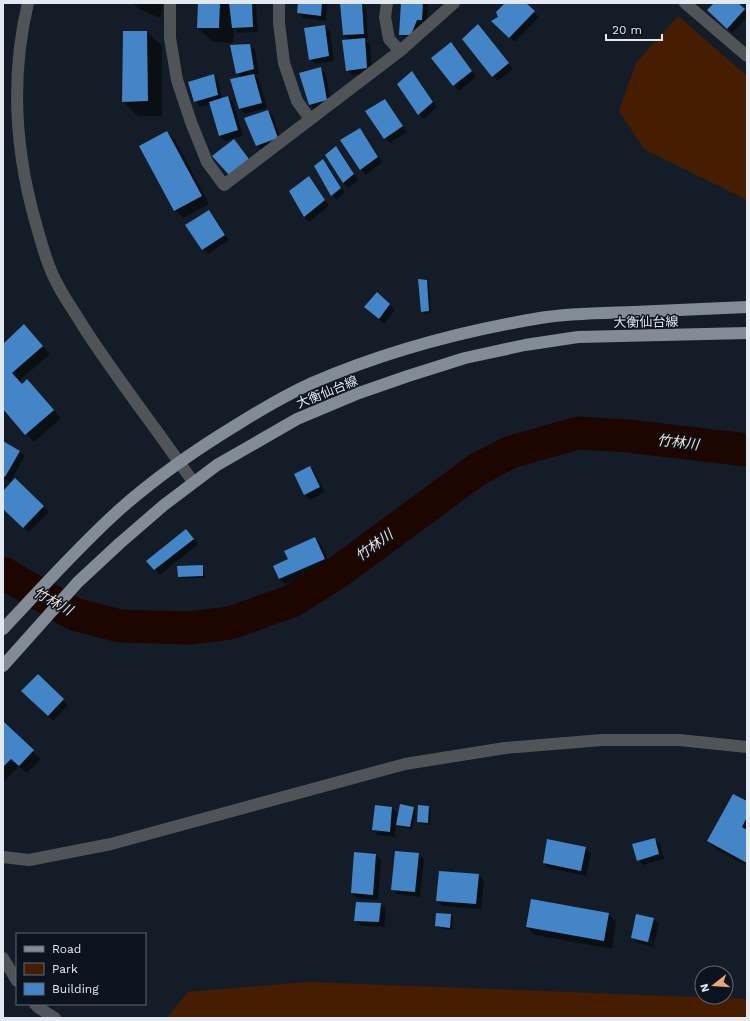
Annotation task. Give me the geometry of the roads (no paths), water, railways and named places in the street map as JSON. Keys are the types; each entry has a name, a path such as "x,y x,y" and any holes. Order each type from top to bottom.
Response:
{"main road":[{"name":"大衡仙台線","path":"3,629 58,570 117,511 178,461 263,408 311,384 359,364 410,348 465,334 541,318 588,313 747,307"},
{"name":"大衡仙台線","path":"3,666 78,582 120,543 192,482 217,465 297,419 373,388 465,358 526,345 578,337 747,333"}],"street":[{"path":"28,3 20,44 16,85 18,137 28,196 42,247 58,287 105,360 192,482"},
{"path":"170,3 170,38 177,80 191,122 207,162 224,185 400,51 454,3"},
{"path":"279,3 279,23 284,63 297,102 310,119"},
{"path":"386,3 385,17 389,38 400,51"},
{"path":"685,3 747,56"},
{"path":"3,857 29,860 111,844 405,764 505,748 602,740 679,740 747,747"},
{"path":"3,958 16,979"},
{"path":"36,1005 55,1018"}],"waterway":[{"name":"竹林川","path":"3,573 74,614 120,626 189,628 230,623 292,601 338,572 478,469 511,452 578,433 628,436 747,450"}]}
